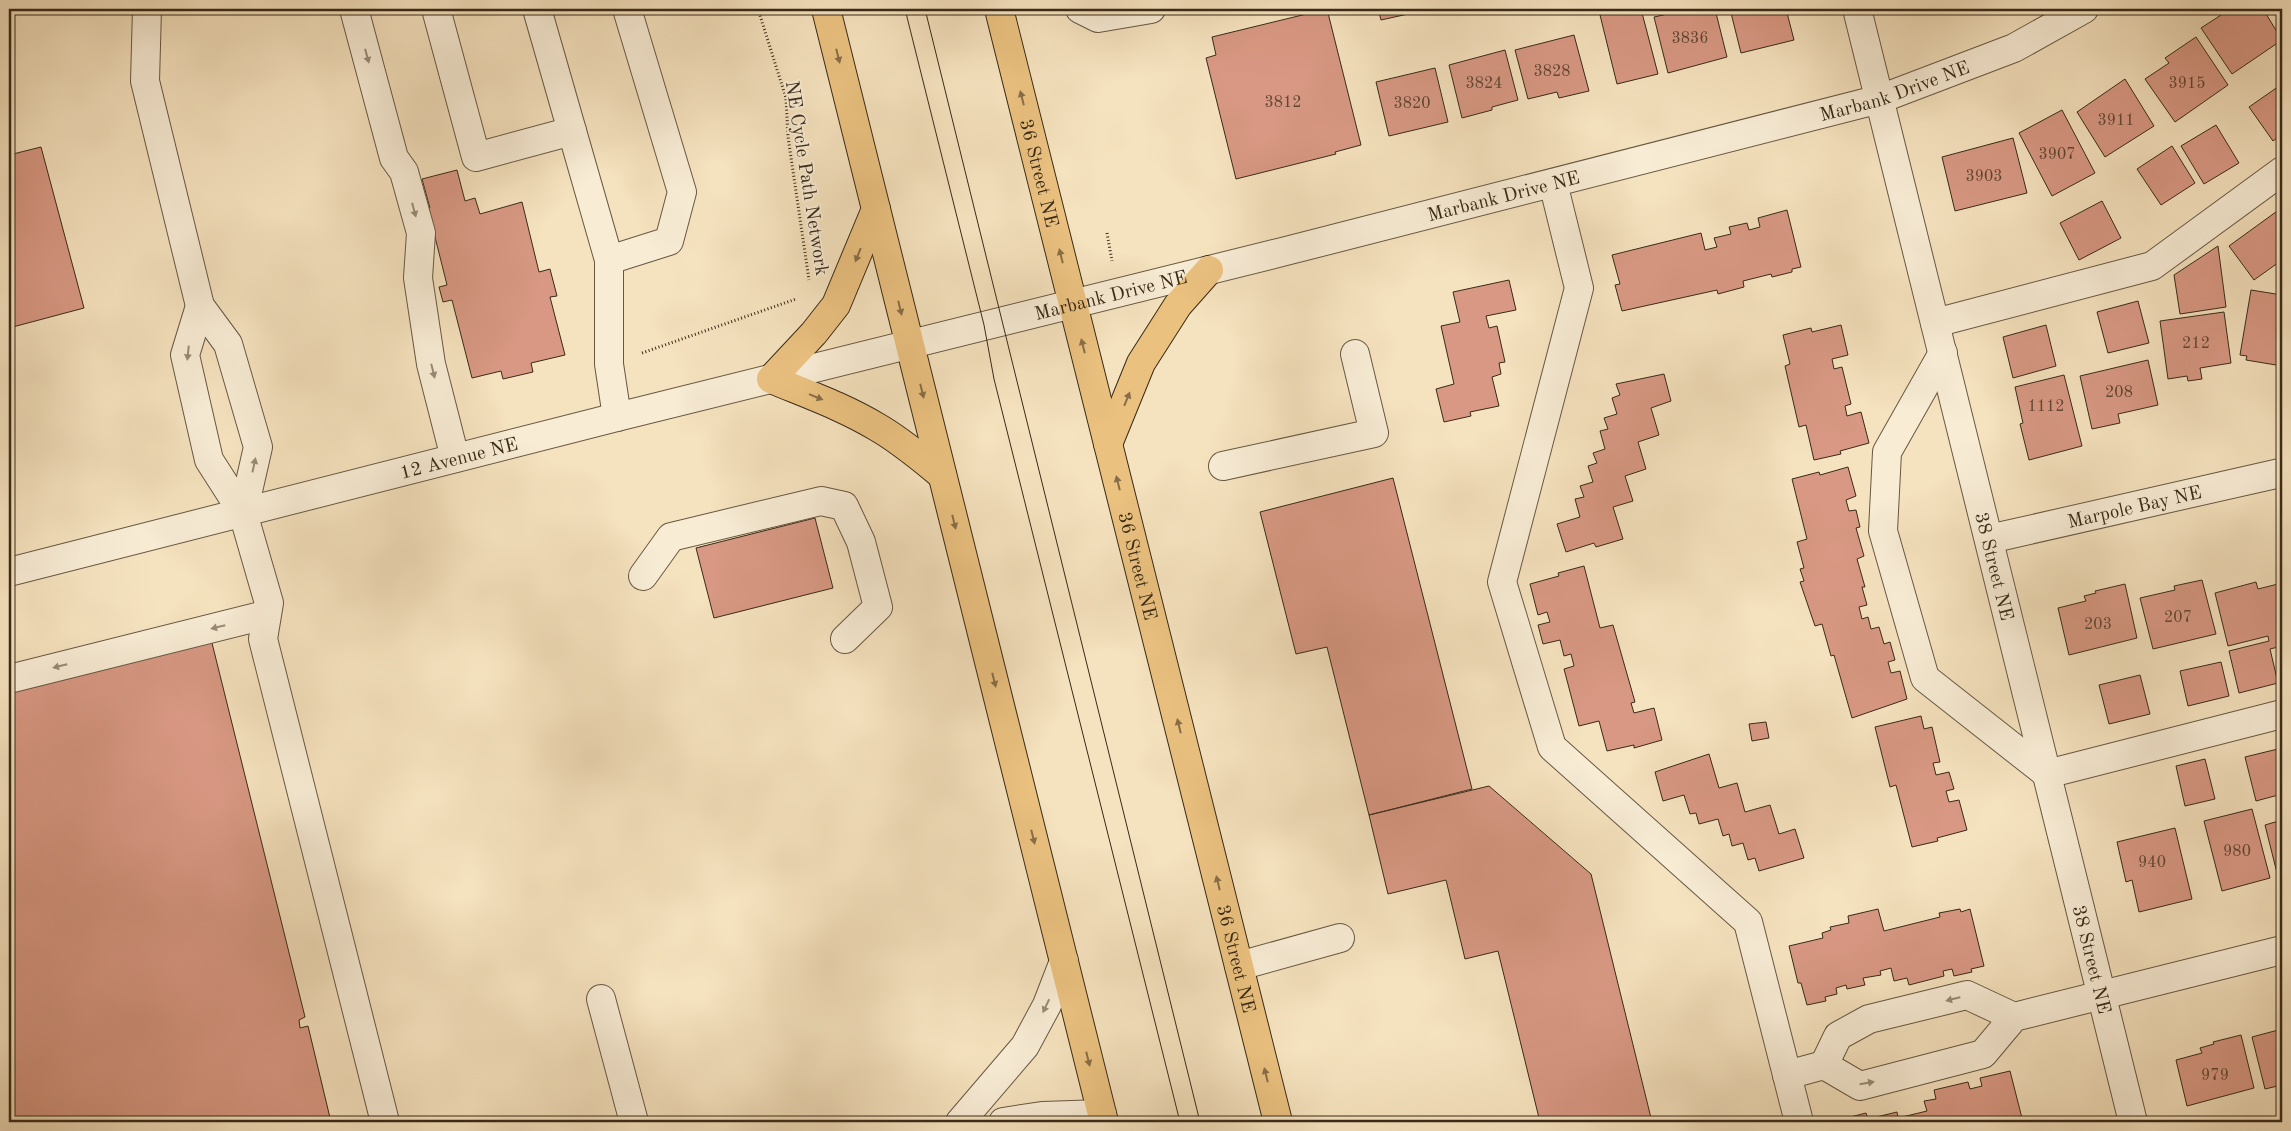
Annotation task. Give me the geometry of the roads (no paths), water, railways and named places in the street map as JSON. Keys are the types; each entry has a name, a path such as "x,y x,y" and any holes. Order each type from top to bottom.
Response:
{"main road":[{"path":"826,9 1103,1118"},
{"name":"36 Street NE","path":"999,9 1278,1122"},
{"path":"876,210 836,306 814,333 771,379 833,404 876,426 902,443 942,474"},
{"path":"1108,444 1142,363 1178,305 1209,270"}],"street":[{"path":"147,9 145,81 200,306 228,344 258,447 243,513"},
{"path":"354,9 394,158 404,172 421,233 418,278 431,364 456,458"},
{"path":"436,9 476,157 572,131"},
{"path":"537,9 609,260 609,364 617,417"},
{"path":"609,260 669,240 682,192 627,9"},
{"path":"1080,9 1098,18 1151,9"},
{"name":"38 Street NE","path":"1857,9 2133,1122"},
{"name":"Marbank Drive NE","path":"910,344 1880,99 2014,48 2084,9"},
{"path":"1935,323 2152,266 2282,171"},
{"path":"1553,183 1579,288 1502,582 1552,747 1748,922 1799,1122"},
{"path":"200,306 186,355 208,460 243,513 269,603 265,615 263,639 385,1122"},
{"name":"12 Avenue NE","path":"9,572 910,344"},
{"path":"1943,353 1886,452 1883,531 1925,678 2047,774 2282,714"},
{"path":"1224,466 1374,433 1355,354"},
{"name":"Marpole Bay NE","path":"1989,540 2280,473"},
{"path":"643,576 670,537 821,501 844,506 861,542 878,607 845,639"},
{"path":"9,679 265,615"},
{"path":"1239,966 1340,938"},
{"path":"1787,1075 1824,1065 1860,1086 1983,1054 2014,1017 2282,950"},
{"path":"960,1122 1025,1046 1047,1005 1064,961"},
{"path":"1824,1065 1838,1036 1869,1019 1967,995 2014,1017"},
{"path":"600,999 634,1122"},
{"path":"1003,1122 1042,1116 1103,1118"}],"tram line":[{"path":"905,9 984,325 994,379 1180,1122"},
{"path":"925,9 1200,1122"}]}
